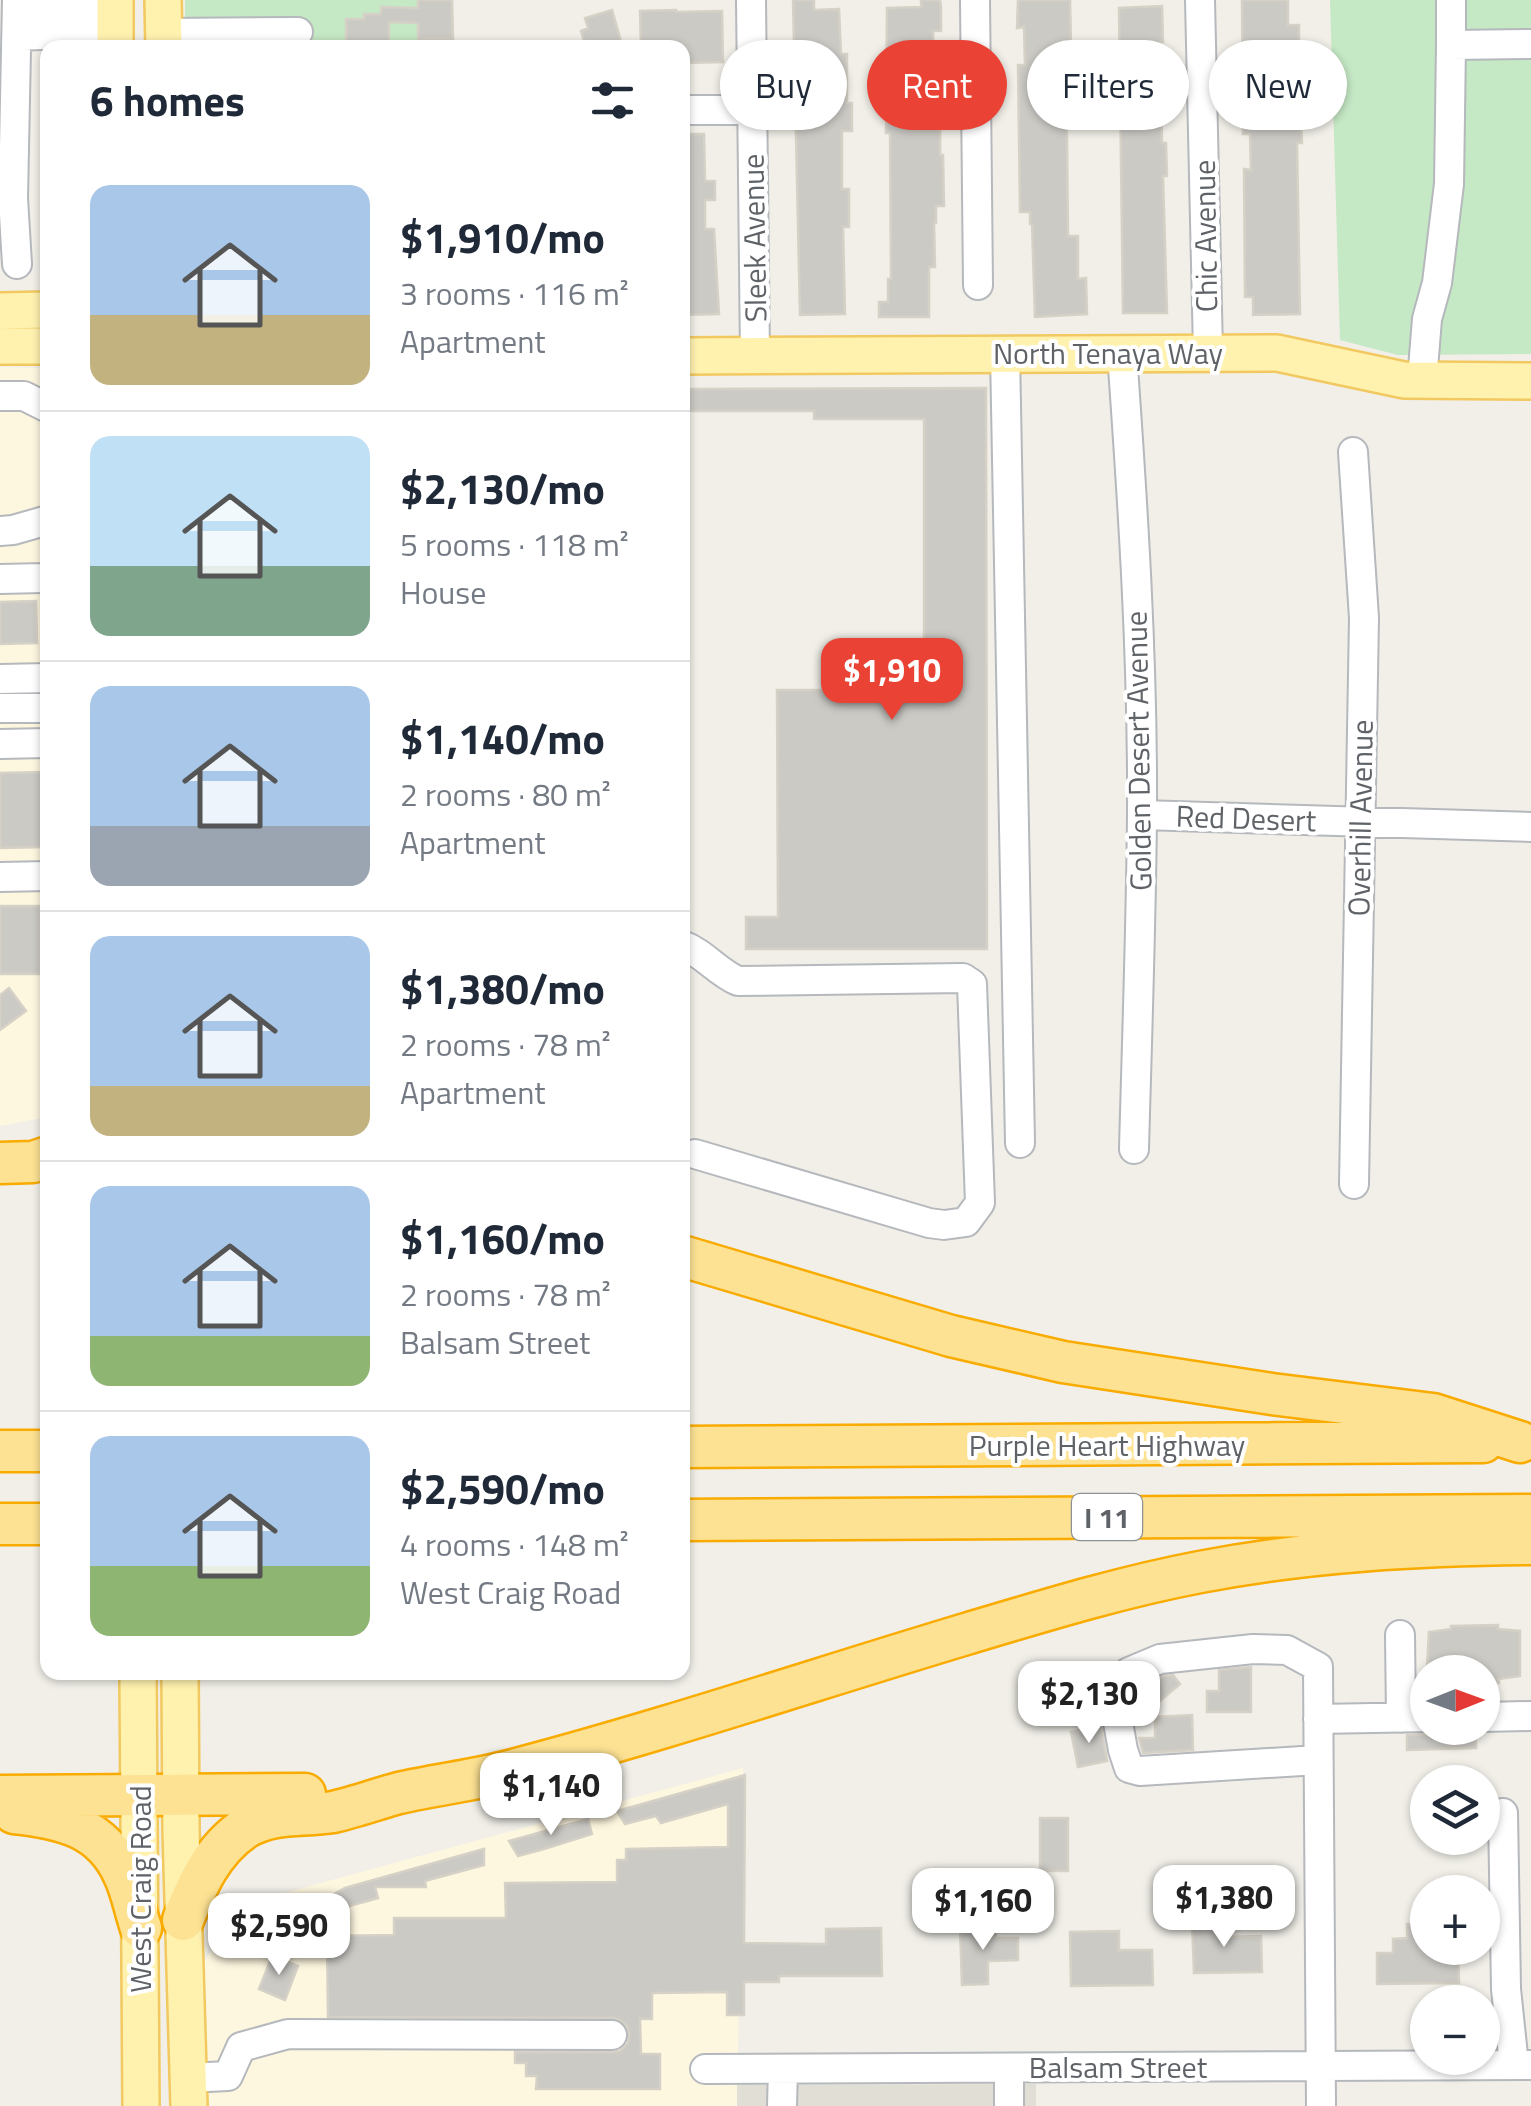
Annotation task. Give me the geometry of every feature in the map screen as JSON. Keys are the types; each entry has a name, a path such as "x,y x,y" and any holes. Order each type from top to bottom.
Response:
{"highway":[{"path":"0,1163 40,1160"},
{"path":"0,1176 40,1176"},
{"path":"690,1258 951,1336 1063,1362 1433,1414 1526,1442"},
{"name":"Purple Heart Highway","path":"690,1447 1526,1442"},
{"path":"0,1451 40,1451"},
{"name":"I 11","path":"690,1520 1531,1515"},
{"path":"0,1524 40,1524"},
{"path":"183,1920 219,1850 247,1827 275,1816 331,1812 399,1793 514,1770 1073,1602 1199,1572 1364,1551 1531,1544"},
{"path":"0,1796 399,1793"},
{"path":"0,1811 62,1821 96,1836 123,1872 141,1928"}],"main road":[{"path":"0,311 40,310"},
{"path":"0,346 40,346"},
{"name":"North Tenaya Way","path":"690,356 1288,354 1384,377 1531,381"},
{"name":"West Craig Road","path":"138,1680 141,2106"},
{"name":"West Craig Road","path":"180,1680 188,2092"}],"street":[{"name":"Sleek Avenue","path":"751,0 751,40"},
{"path":"975,0 978,285"},
{"name":"Chic Avenue","path":"1200,0 1208,352"},
{"path":"1422,381 1450,184 1451,0"},
{"path":"17,264 6,198 17,15 115,22"},
{"path":"164,27 298,32"},
{"path":"1451,45 1531,44"},
{"path":"690,110 720,110"},
{"name":"Sleek Avenue","path":"752,130 755,356"},
{"path":"1005,353 1020,1143"},
{"name":"Golden Desert Avenue","path":"1122,353 1134,530 1142,815 1134,1149"},
{"path":"0,396 24,396 40,404"},
{"name":"Overhill Avenue","path":"1352,452 1364,618 1354,1184"},
{"path":"0,532 40,522"},
{"path":"0,579 40,578"},
{"path":"0,679 40,678"},
{"path":"0,708 40,708"},
{"path":"0,744 40,742"},
{"name":"Red Desert","path":"1142,815 1531,828"},
{"path":"0,877 40,876"},
{"path":"690,948 738,981 963,978 972,984 980,1203 966,1222 929,1224 694,1154"},
{"path":"1400,1635 1410,1694"},
{"path":"1318,1760 1140,1771 1128,1768 1115,1706 1118,1685 1129,1672 1160,1659 1253,1649 1288,1650 1318,1667 1321,2106"},
{"path":"1500,1717 1531,1716"},
{"path":"1318,1718 1410,1717"},
{"path":"1502,1813 1506,1989 1522,2065"},
{"path":"188,2092 228,2076 241,2048 288,2034 612,2035"},
{"name":"Balsam Street","path":"705,2069 1522,2065"},
{"path":"1009,2068 1010,2106"},
{"path":"782,2106 783,2069"}],"shaded area":[{"path":"0,367 40,368 40,1118 0,1126"},
{"path":"743,1768 737,2106 204,2106 199,1971 237,1906"},
{"path":"1036,2084 1036,2106 737,2106 737,2085"}],"green space":[{"path":"185,0 449,0 450,40 185,40"},
{"path":"1330,0 1531,0 1531,354 1398,355 1340,340 1334,130 1347,130 1347,40 1331,40"}],"building":[{"path":"418,0 452,0 453,39 418,39 418,23 389,22 389,40 346,40 346,19 381,14 381,7 418,8"},
{"path":"793,0 814,0 814,10 839,9 840,40 794,40"},
{"path":"921,0 940,0 941,31 933,31 933,40 887,40 887,8 921,7"},
{"path":"1018,0 1070,0 1071,40 1027,40 1027,130 1067,130 1068,236 1078,236 1078,279 1086,278 1087,314 1035,317 1032,224 1030,212 1020,212 1018,65 1025,65 1024,27 1017,28"},
{"path":"1242,0 1288,0 1288,25 1299,25 1299,40 1242,40"},
{"path":"1162,6 1163,40 1119,40 1119,8"},
{"path":"612,10 621,40 584,40 581,31 588,28 585,18"},
{"path":"640,11 722,11 720,62 690,63 690,40 641,40"},
{"path":"847,103 852,103 852,131 842,131 842,189 849,189 849,227 843,227 845,314 800,315 796,130 847,130"},
{"path":"940,130 944,206 936,206 935,267 929,267 929,317 879,317 879,302 888,302 891,279 890,133 886,133"},
{"path":"1121,130 1162,130 1167,176 1163,176 1167,313 1123,313"},
{"path":"1243,130 1301,130 1302,143 1297,143 1300,314 1253,315 1253,297 1245,297 1244,169 1251,170 1250,134 1243,134"},
{"path":"690,134 704,134 705,181 715,181 715,200 705,200 705,229 714,229 719,314 690,315"},
{"path":"986,388 987,949 746,949 746,917 778,917 777,690 924,690 924,419 814,419 814,411 690,411 690,389"},
{"path":"36,601 37,643 0,644 0,602"},
{"path":"40,772 40,847 0,848 0,773"},
{"path":"0,906 40,906 40,974 0,974"},
{"path":"9,988 26,1011 0,1030 0,995"},
{"path":"1498,1625 1498,1629 1520,1631 1520,1676 1500,1679 1500,1655 1428,1655 1429,1632 1451,1626"},
{"path":"1251,1667 1251,1712 1207,1712 1207,1691 1219,1691 1219,1670"},
{"path":"1173,1675 1180,1684 1154,1706 1154,1691 1141,1702 1134,1694 1140,1687"},
{"path":"1192,1715 1193,1750 1143,1753 1139,1738 1155,1738 1155,1717"},
{"path":"1101,1726 1107,1761 1078,1767 1071,1732"},
{"path":"1407,1735 1410,1745 1476,1748 1407,1750"},
{"path":"745,1775 744,1943 826,1944 826,1929 881,1928 882,1976 779,1976 779,1982 744,1982 744,2015 727,2015 727,1992 652,1993 652,2019 640,2019 641,2054 660,2054 660,2089 536,2089 537,2076 526,2076 526,2063 515,2063 515,2052 620,2051 628,2043 629,2034 627,2026 613,2018 328,2017 327,1936 394,1935 394,1918 506,1918 505,1883 617,1882 617,1860 626,1860 626,1849 728,1847 728,1804 661,1823 656,1816 625,1824 617,1811"},
{"path":"1040,1818 1068,1818 1068,1871 1040,1871"},
{"path":"588,1819 592,1834 544,1849 518,1856 509,1841"},
{"path":"484,1849 484,1865 425,1881 426,1887 375,1887 378,1898 327,1912 327,1898 345,1888"},
{"path":"1223,1920 1223,1937 1261,1936 1262,1972 1194,1973 1192,1921"},
{"path":"1410,1924 1410,1965 1458,1965 1459,1983 1377,1984 1377,1953 1393,1953 1393,1939 1407,1938"},
{"path":"995,1926 996,1938 1018,1938 1018,1960 988,1961 988,1984 962,1985 960,1927"},
{"path":"1119,1931 1119,1950 1152,1950 1153,1985 1071,1986 1070,1932"},
{"path":"272,1956 298,1966 285,2000 259,1989"}]}
